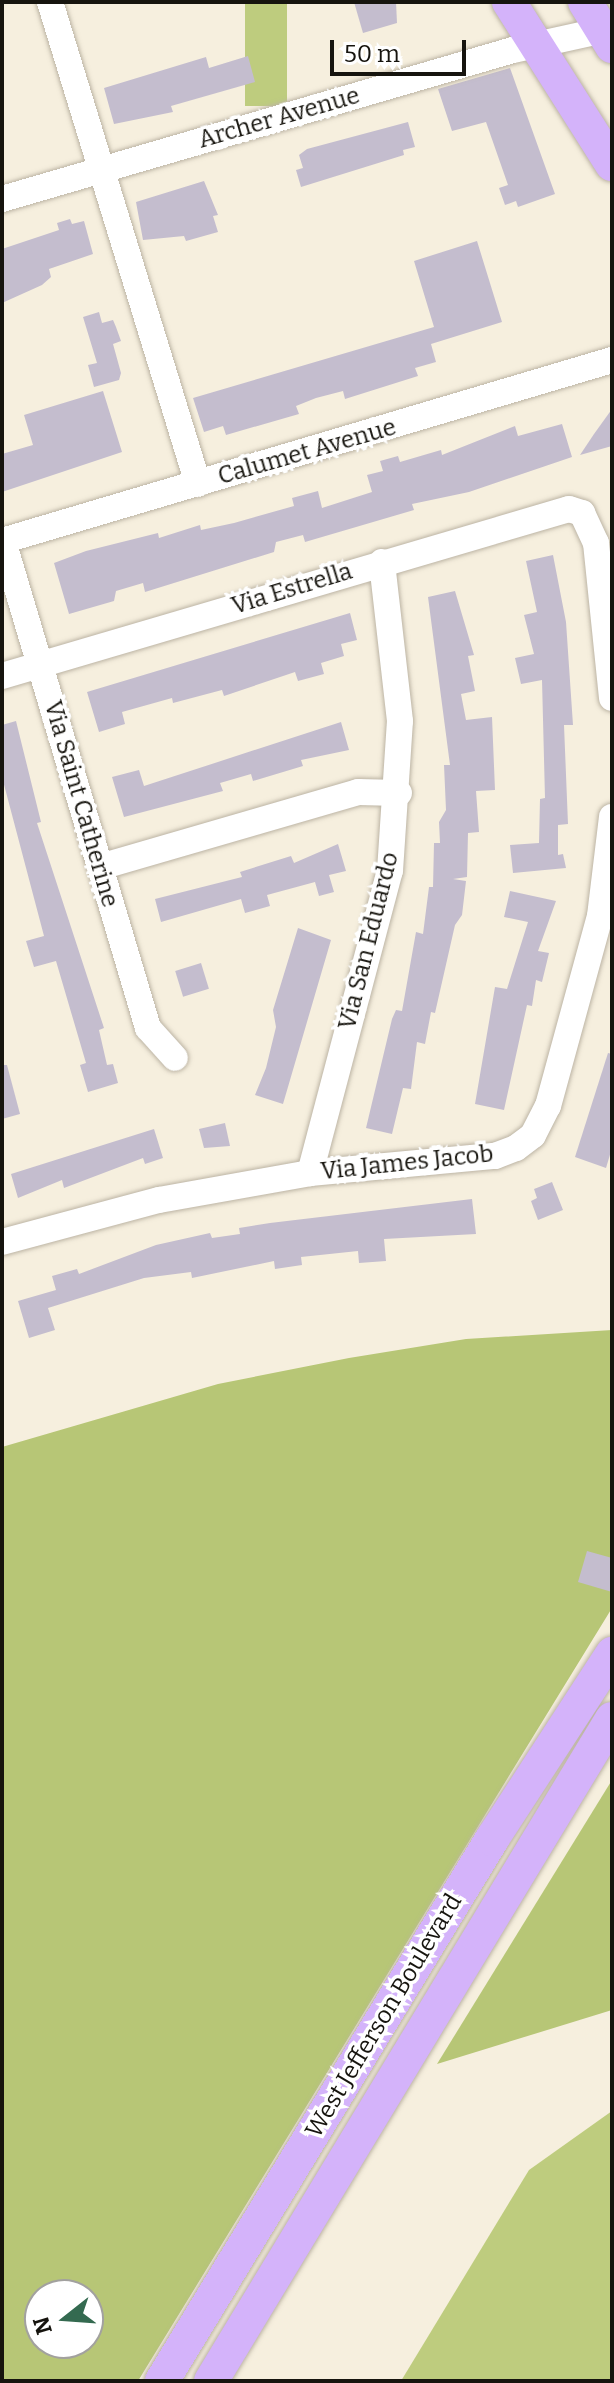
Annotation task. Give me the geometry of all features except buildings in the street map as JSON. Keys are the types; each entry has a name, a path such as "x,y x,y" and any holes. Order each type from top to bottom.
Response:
{"main road":[{"path":"509,2 612,164"},
{"path":"585,2 608,38"},
{"name":"West Jefferson Boulevard","path":"162,2381 484,1852 612,1654"},
{"name":"West Jefferson Boulevard","path":"211,2381 612,1719"}],"street":[{"path":"50,2 198,484"},
{"name":"Archer Avenue","path":"2,199 537,44 608,38"},
{"name":"Calumet Avenue","path":"3,541 612,360"},
{"name":"Via Estrella","path":"2,676 554,511 582,513 596,543 612,698"},
{"name":"Via Saint Catherine","path":"3,541 148,1028 175,1058"},
{"name":"Via San Eduardo","path":"310,1173 390,871 399,793 399,707 382,562"},
{"path":"100,867 358,792 399,793"},
{"name":"Via James Jacob","path":"2,1242 159,1200 310,1173 495,1156 533,1135 548,1106 600,916 612,817"}],"green space":[{"path":"245,2 287,2 287,106 245,106"},
{"path":"612,1330 612,1608 138,2381 2,2381 2,1447 218,1384 466,1339"},
{"path":"612,1780 612,2010 437,2064"},
{"path":"612,2111 612,2381 401,2381 529,2170"}]}
